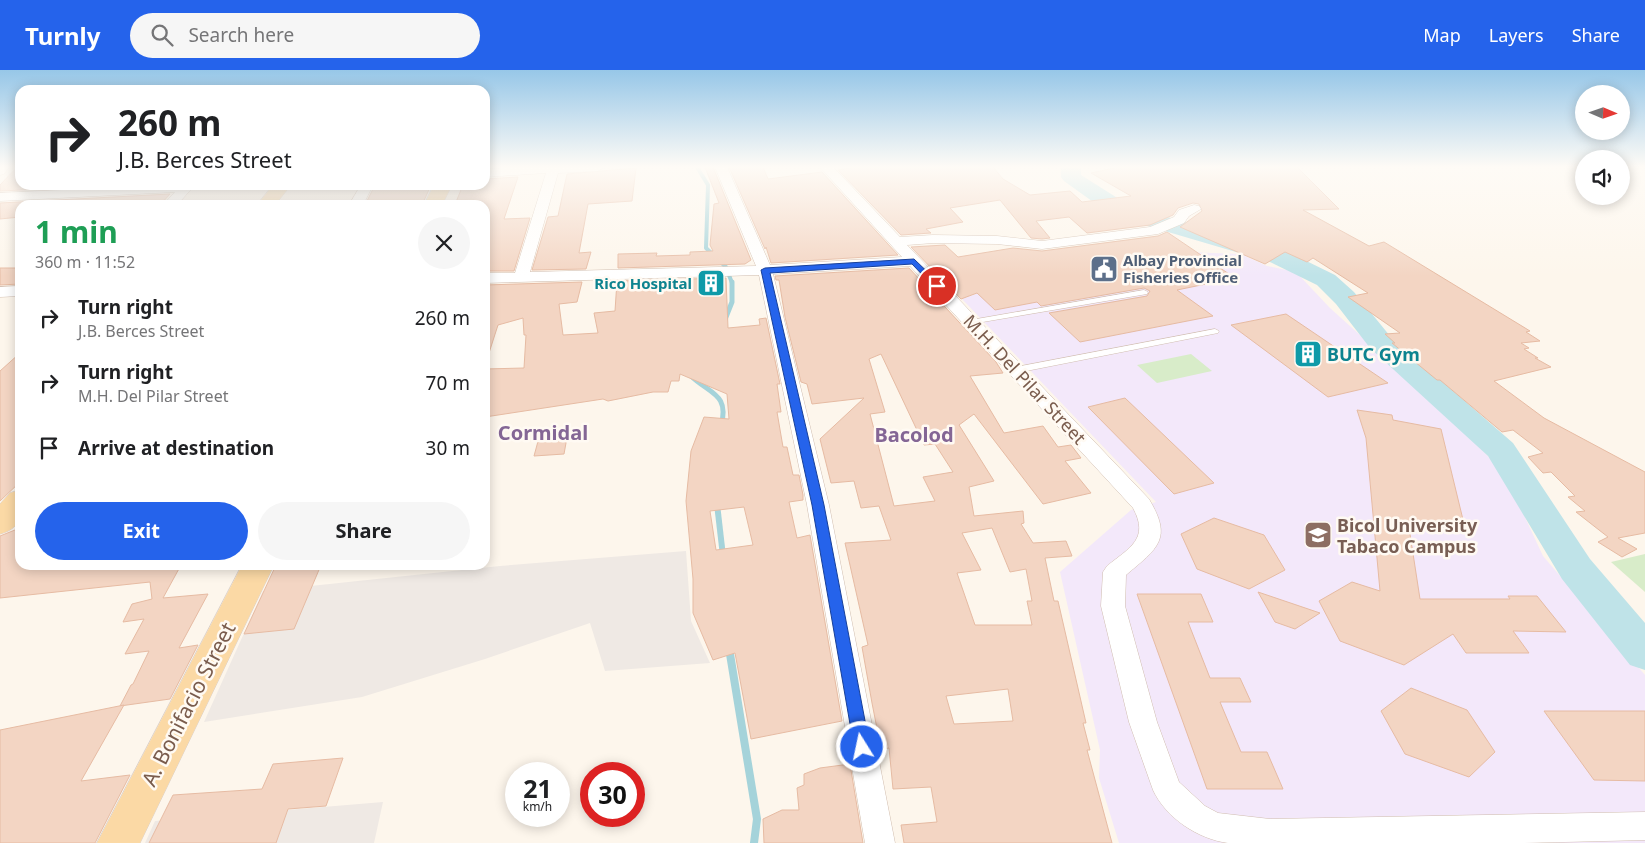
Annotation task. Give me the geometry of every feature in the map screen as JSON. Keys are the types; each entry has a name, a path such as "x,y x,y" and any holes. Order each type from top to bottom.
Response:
{"main road":[{"path":"0,524 15,506"},
{"name":"A. Bonifacio Street","path":"118,843 255,570"}],"street":[{"path":"521,278 543,203"},
{"path":"736,203 765,270 818,505 880,843"},
{"name":"M.H. Del Pilar Street","path":"860,203 1141,504 1151,524 1151,533 1146,543 1115,572 1113,606 1143,722 1168,790 1194,816 1215,827 1270,834 1645,826"},
{"path":"896,242 933,239 988,240 1042,245 1161,229 1179,220 1184,213 1194,209"},
{"path":"490,278 765,270 914,261"},
{"path":"0,292 15,291"}],"lane":[{"path":"972,322 1144,292"},
{"path":"1016,370 1215,331"}],"shaded area":[{"name":"Bicol University Tabaco Campus","path":"1186,252 1241,254 1267,266 1296,272 1330,308 1453,419 1497,466 1523,513 1543,556 1645,675 1645,843 1119,843 1099,778 1100,750 1060,572 1131,510 1156,502 962,299 984,291"},
{"path":"686,551 691,621 710,663 605,671 590,623 485,659 362,697 204,722 263,591 462,570 490,570 490,567"},
{"path":"383,802 374,843 145,843 155,821"}],"green space":[{"path":"1191,354 1212,371 1157,383 1137,365"},
{"path":"1645,554 1645,592 1611,562"}],"building":[{"path":"0,203 15,203 15,218 0,219"},
{"path":"490,203 509,203 504,219 530,218 514,271 490,271"},
{"path":"561,203 602,203 588,204 579,253 591,252 586,269 532,270 548,217 558,216"},
{"path":"728,203 751,260 745,264 618,268 618,254 657,253 656,256 690,255 690,252 713,251 710,245 714,204"},
{"path":"745,203 850,203 898,255 771,263 766,247 765,249"},
{"path":"870,203 981,203 950,208 963,222 926,229 931,233 901,235"},
{"path":"1003,203 1193,203 1178,208 1173,215 1150,225 1087,233 1069,217 1036,221 1050,238 1031,238"},
{"path":"1193,203 1333,203 1339,209 1303,210 1369,246 1384,242 1530,331 1526,332 1540,341 1521,343 1529,348 1524,349 1551,367 1494,381 1544,418 1645,472 1645,533 1618,538 1637,549 1622,557 1598,542 1608,537 1576,512 1585,511 1568,497 1575,496 1551,472 1543,473 1528,457 1543,453 1513,430 1502,432 1440,380 1437,380 1392,343 1395,343 1385,334 1400,333 1348,297 1368,293 1313,258 1307,262 1285,252 1265,264 1180,227 1202,211 1199,204"},
{"path":"1167,232 1235,278 1177,290 1213,316 1080,342 1049,313 1147,296 1150,291 1144,288 1041,306 1037,302 995,310 977,293 961,299 911,247 945,245 958,257 1013,248 1042,251 1158,236"},
{"path":"0,268 15,268 15,284 0,285"},
{"path":"909,268 996,362 1003,373 970,376 1004,433 1043,426 1058,447 1071,445 1081,458 1065,461 1091,493 1043,504 974,414 959,425 994,481 969,487 974,516 1023,511 1024,523 1021,524 1033,543 1066,541 1072,556 1045,558 1054,601 1058,601 1086,723 1083,723 1090,750 1087,750 1112,843 904,843 901,825 937,822 931,787 893,789 889,748 881,749 872,703 862,647 868,645 845,543 891,540 879,506 861,508 854,481 831,483 820,439 864,398 812,404 807,384 801,382 785,317 779,280 776,280 775,276","holes":["881,354 924,445 935,444 953,472 923,477 935,501 894,506 870,414 885,412 869,359","992,528 1010,572 1026,569 1032,601 1027,601 1032,625 975,625 957,573 981,570 962,533","1008,689 1013,721 954,724 946,696"]},
{"path":"726,278 728,328 760,325 759,319 766,318 780,384 777,384 781,412 777,412 783,447 787,447 793,475 799,475 803,495 803,500 789,502 797,538 810,535 842,721 751,739 735,653 713,660 693,613 693,579 686,501 691,451 704,417 729,419 727,394 680,374 679,381 671,381 668,392 653,392 608,401 603,399 490,416 490,369 524,368 526,335 524,335 523,318 498,325 490,350 490,285 582,282 577,302 559,304 563,335 598,333 594,313 615,311 617,281","holes":["744,507 753,545 716,550 710,511"]},
{"name":"BUTC Gym","path":"1286,314 1388,383 1328,397 1231,325"},
{"path":"15,358 15,487 0,501 0,371"},
{"path":"1125,398 1214,483 1174,494 1088,407"},
{"path":"1357,410 1392,415 1393,420 1441,429 1466,532 1410,519 1408,521 1420,599 1510,599 1508,596 1537,596 1566,632 1513,631 1529,653 1466,653 1453,634 1404,665 1340,641 1319,601 1352,582 1380,591 1366,438"},
{"path":"568,432 564,454 534,456 540,434"},
{"path":"1214,518 1264,535 1285,570 1249,589 1197,569 1181,534"},
{"path":"15,530 15,570 178,570 163,598 208,594 179,648 198,645 170,699 120,706 149,651 125,654 144,619 123,622 132,604 152,599 150,582 0,598 0,536"},
{"path":"274,570 319,570 294,629 244,634"},
{"path":"1258,592 1320,613 1295,629 1275,622"},
{"path":"1137,594 1201,594 1213,622 1188,622 1210,678 1240,678 1251,702 1220,702 1241,752 1267,752 1283,789 1207,789"},
{"path":"1411,688 1467,710 1495,752 1469,777 1405,754 1381,711"},
{"path":"124,705 81,781 130,775 95,843 0,843 0,730"},
{"path":"1544,711 1645,711 1645,781 1594,780"},
{"path":"343,758 326,806 288,809 276,843 149,843 173,795 262,789 273,764"},
{"path":"850,764 863,843 764,843 763,819 782,810 799,810 797,788 804,785 804,774 820,768"}],"waterway":[{"path":"707,203 706,248 726,267 732,283"},
{"path":"1110,203 1132,214 1279,257 1326,280 1345,298 1380,342 1501,450 1576,569 1645,653"},
{"path":"724,322 732,302 732,283"},
{"path":"690,375 720,400 723,407 721,426"},
{"path":"717,504 723,556"},
{"path":"729,648 757,819 754,843"}],"place":[{"name":"Albay Provincial Fisheries Office","path":"1104,269"},
{"name":"Rico Hospital","path":"711,283"},
{"name":"BUTC Gym","path":"1308,354"},
{"name":"Bicol University Tabaco Campus","path":"1318,535"}],"district":[{"name":"Cormidal","path":"543,432"},
{"name":"Bacolod","path":"914,434"}],"route":[{"path":"862,747 818,505 765,270 914,261 937,286"}]}
